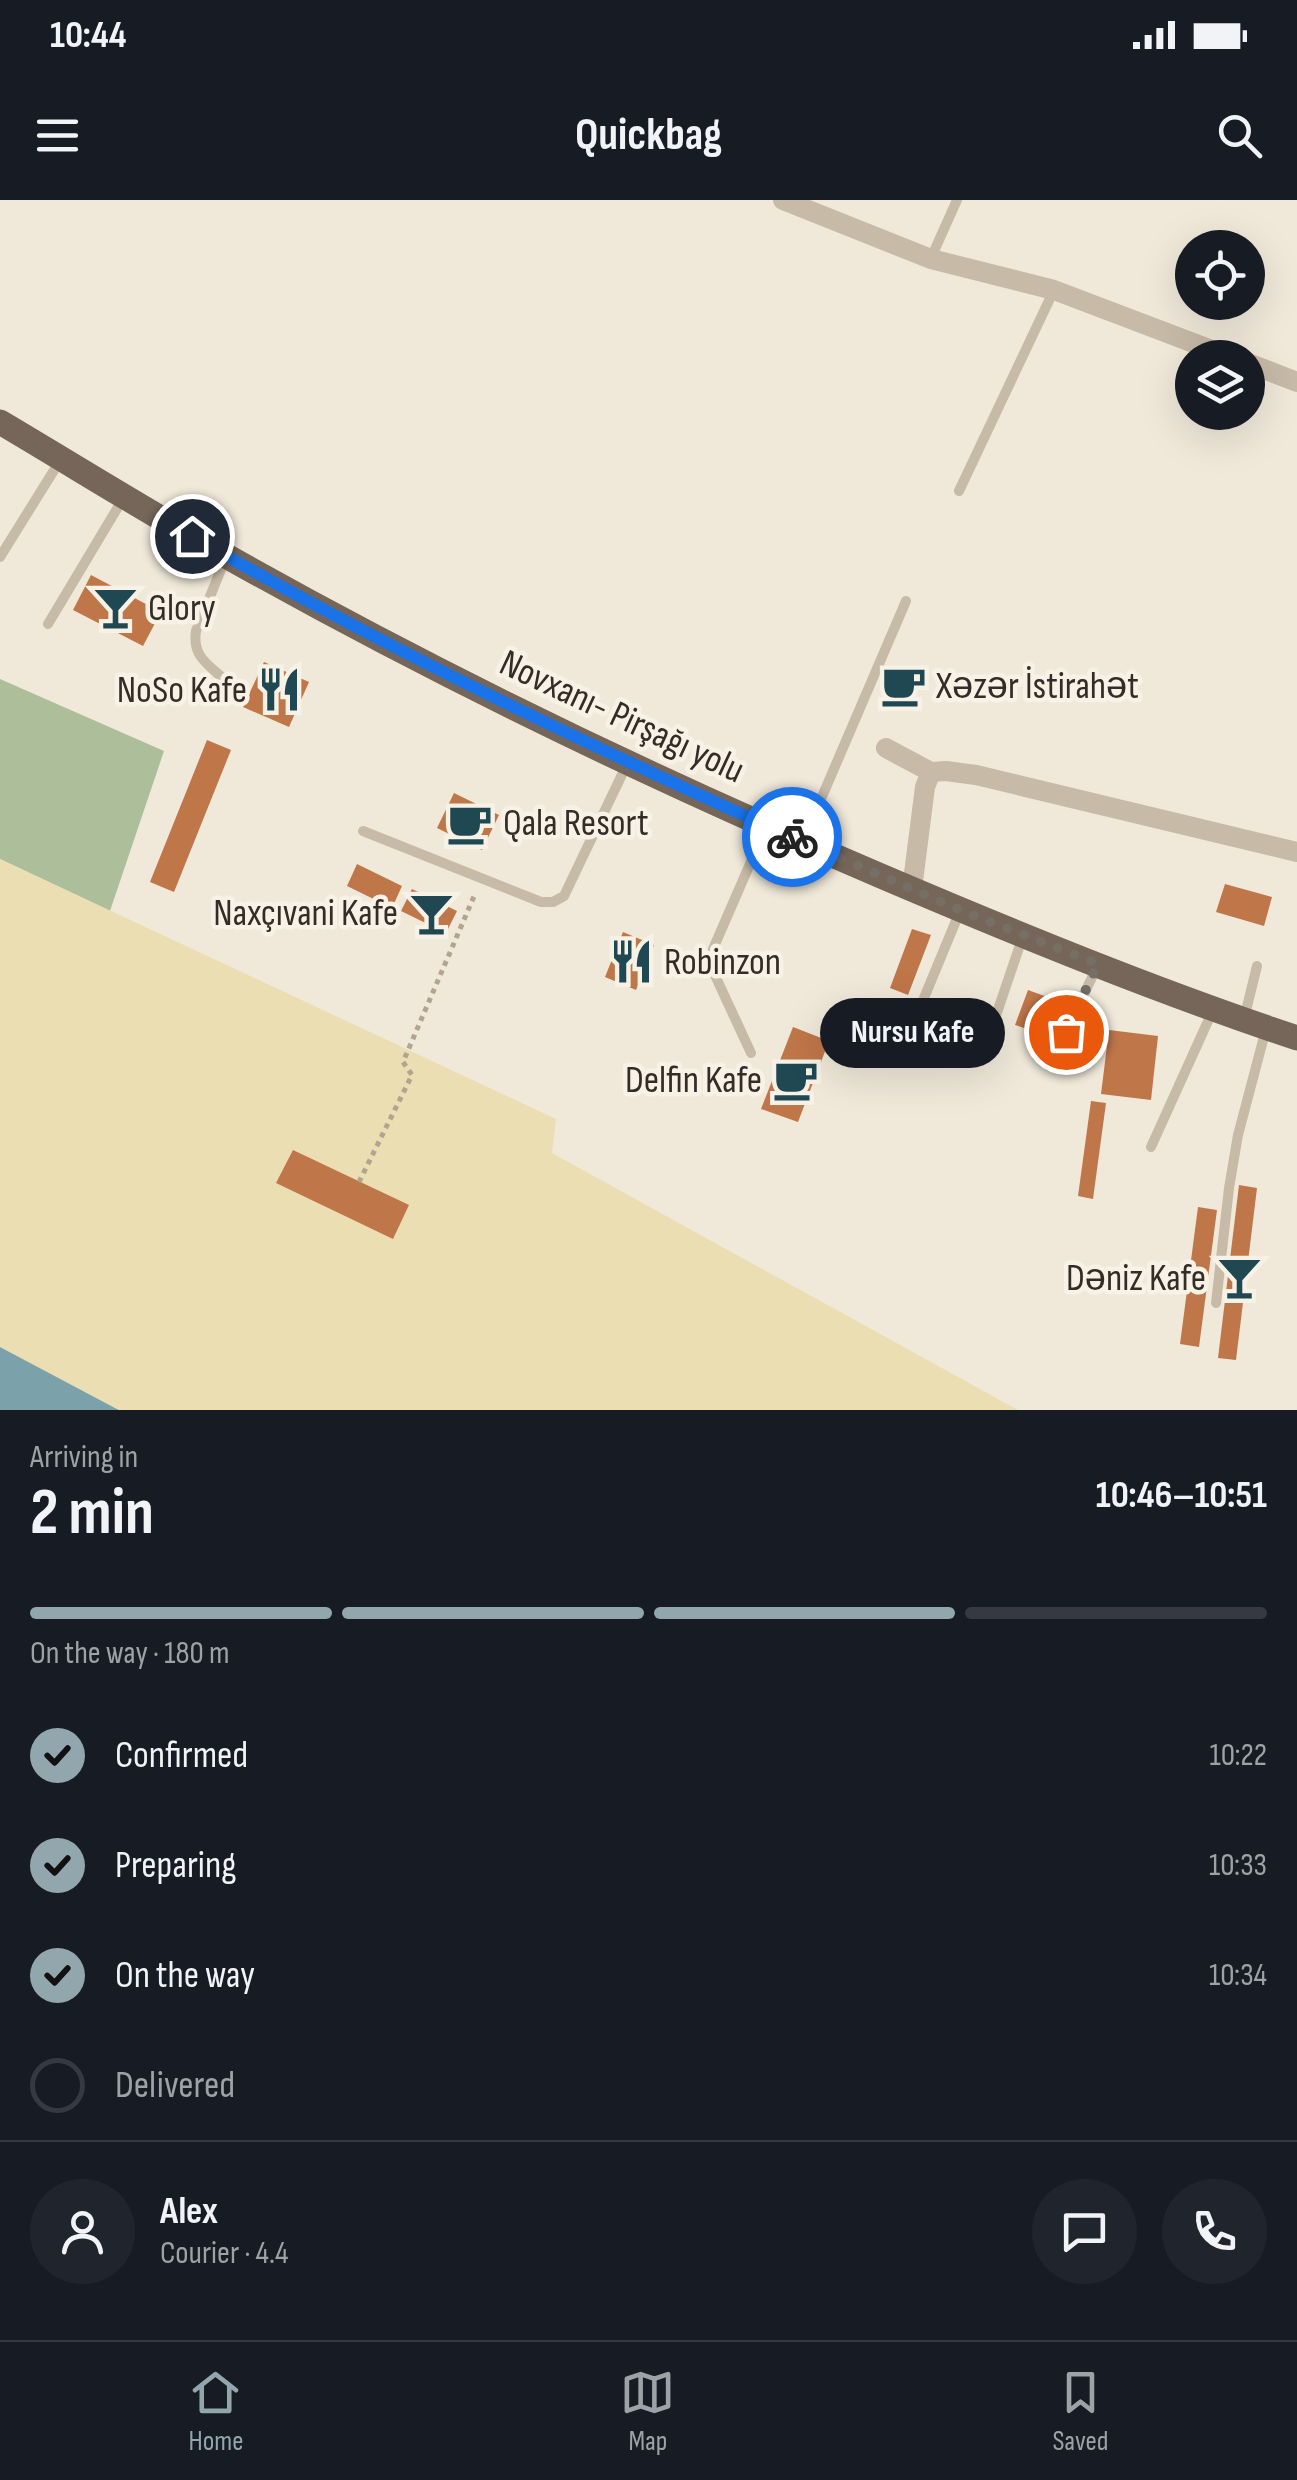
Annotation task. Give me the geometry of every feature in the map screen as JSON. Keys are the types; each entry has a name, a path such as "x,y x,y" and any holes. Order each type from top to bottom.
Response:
{"main road":[{"name":"Novxanı- Pirşağı yolu","path":"0,422 226,556 477,690 628,763 960,910 1297,1038"}],"street":[{"path":"783,200 931,260 1054,290 1185,340"},
{"path":"1265,370 1297,382"},
{"path":"886,748 930,772 946,770 976,775 1297,852"},
{"path":"912,889 930,772"}],"lane":[{"path":"931,260 957,200"},
{"path":"958,491 1054,290"},
{"path":"0,557 61,458"},
{"path":"48,624 124,496"},
{"path":"226,556 194,644 196,653 226,681"},
{"path":"803,842 906,601"},
{"path":"363,830 482,880 542,902 553,902 564,896 628,763"},
{"path":"751,1054 713,972 712,948 767,826"},
{"path":"917,1016 960,910"},
{"path":"986,1042 1023,935"},
{"path":"1049,1066 1098,964"},
{"path":"1216,1303 1255,1024 1257,966"},
{"path":"1151,1147 1213,1009"}],"path":[{"path":"359,1182 412,1075 403,1062 482,880"}],"green space":[{"path":"0,679 164,751 110,911 0,859"}],"sand":[{"path":"0,859 556,1119 552,1153 1018,1410 119,1410 0,1347"}],"water":[{"path":"0,1347 115,1408 119,1410 0,1410"}],"building":[{"path":"91,575 161,612 143,646 73,610"},
{"path":"264,662 309,682 289,727 243,707"},
{"path":"207,740 231,750 174,892 150,882"},
{"path":"454,793 499,815 482,850 437,828"},
{"path":"357,864 402,886 392,908 347,886"},
{"path":"1225,884 1272,897 1264,926 1216,912"},
{"path":"412,889 457,911 446,933 401,911"},
{"path":"912,929 931,935 908,995 890,988"},
{"path":"623,932 654,945 636,990 605,977"},
{"path":"1028,990 1050,998 1038,1033 1015,1025"},
{"path":"793,1027 829,1041 798,1122 761,1109"},
{"path":"1109,1030 1158,1036 1151,1100 1101,1094"},
{"path":"1091,1101 1106,1103 1093,1199 1078,1196"},
{"path":"293,1150 409,1205 393,1239 276,1183"},
{"path":"1239,1185 1257,1188 1236,1360 1218,1358"},
{"path":"1198,1207 1217,1210 1199,1347 1180,1344"}],"way so far":[{"path":"792,837 960,910 1098,964 1066,1032"}],"place":[{"name":"Glory","path":"115,608"},
{"name":"Xəzər İstirahət","path":"903,686"},
{"name":"NoSo Kafe","path":"280,690"},
{"name":"Qala Resort","path":"470,823"},
{"name":"Naxçıvani Kafe","path":"431,913"},
{"name":"Robinzon","path":"631,962"},
{"name":"Nursu Kafe","path":"1066,1032"},
{"name":"Delfin Kafe","path":"795,1080"},
{"name":"Dəniz Kafe","path":"1239,1278"}],"route":[{"path":"192,536 523,714 792,837"}]}
